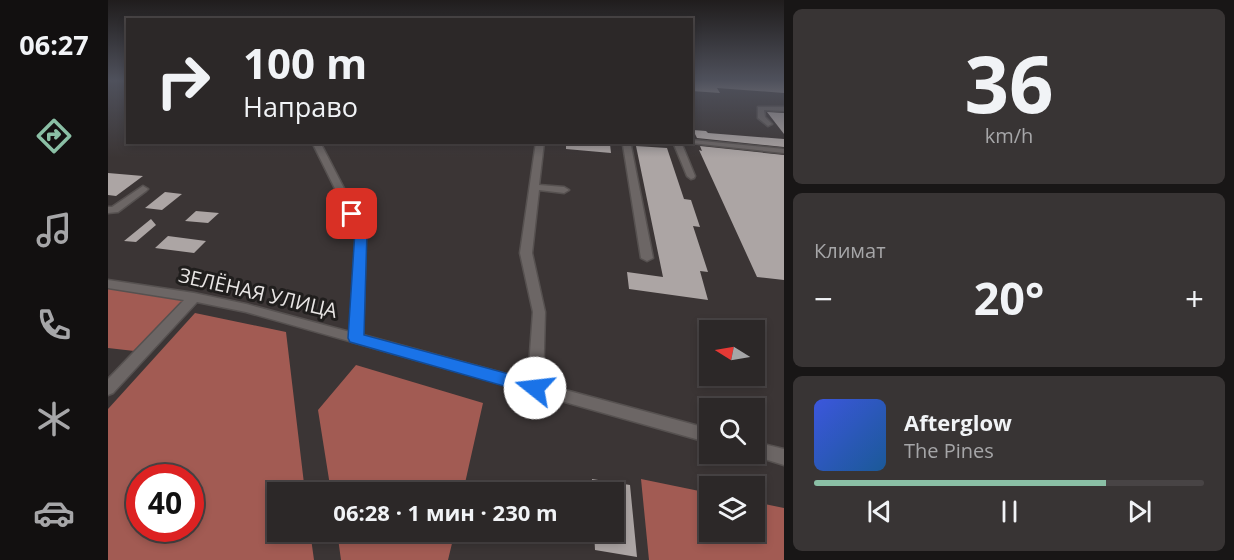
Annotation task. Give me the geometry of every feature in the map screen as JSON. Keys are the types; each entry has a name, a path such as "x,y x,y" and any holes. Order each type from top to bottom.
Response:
{"street":[{"path":"768,124 762,118 760,108 784,110"},
{"path":"693,143 784,151"},
{"path":"317,144 361,231 356,338"},
{"path":"535,388 539,312 526,253 540,144"},
{"path":"629,144 627,145 647,258"},
{"path":"678,144 691,176"},
{"path":"534,187 564,190"},
{"path":"108,206 114,210 143,189"},
{"name":"ЗЕЛЁНАЯ УЛИЦА","path":"108,284 194,297 356,338 699,433"},
{"path":"108,389 194,297"},
{"path":"765,451 784,457"}],"shaded area":[{"path":"108,284 194,297 143,352 108,348"},
{"path":"195,313 286,332 304,482 267,482 267,542 312,542 314,560 108,560 108,409"},
{"path":"356,365 483,403 465,482 329,482 318,410"},
{"path":"641,479 699,491 699,542 765,542 765,504 784,508 784,560 649,560"},
{"path":"339,542 452,542 448,560 341,560"}],"building":[{"path":"767,112 784,113 784,134"},
{"path":"693,130 784,139 784,147 697,138"},
{"path":"566,144 610,144 611,153 566,149"},
{"path":"636,146 667,148 684,199 691,200 700,227 693,226 708,272 700,271 708,300 629,289 627,272 663,277"},
{"path":"700,146 784,155 784,280 757,277 699,150 702,151"},
{"path":"108,173 143,176 116,196 108,195"},
{"path":"165,192 182,194 162,210 145,208"},
{"path":"196,211 219,213 208,223 185,221"},
{"path":"151,219 156,225 136,242 124,241"},
{"path":"168,236 206,241 194,253 155,248"},
{"path":"592,479 611,482 592,482"},
{"path":"624,484 630,485 637,557 595,550 595,542 624,542"}],"route":[{"path":"352,214 361,231 356,338 535,388"}]}
